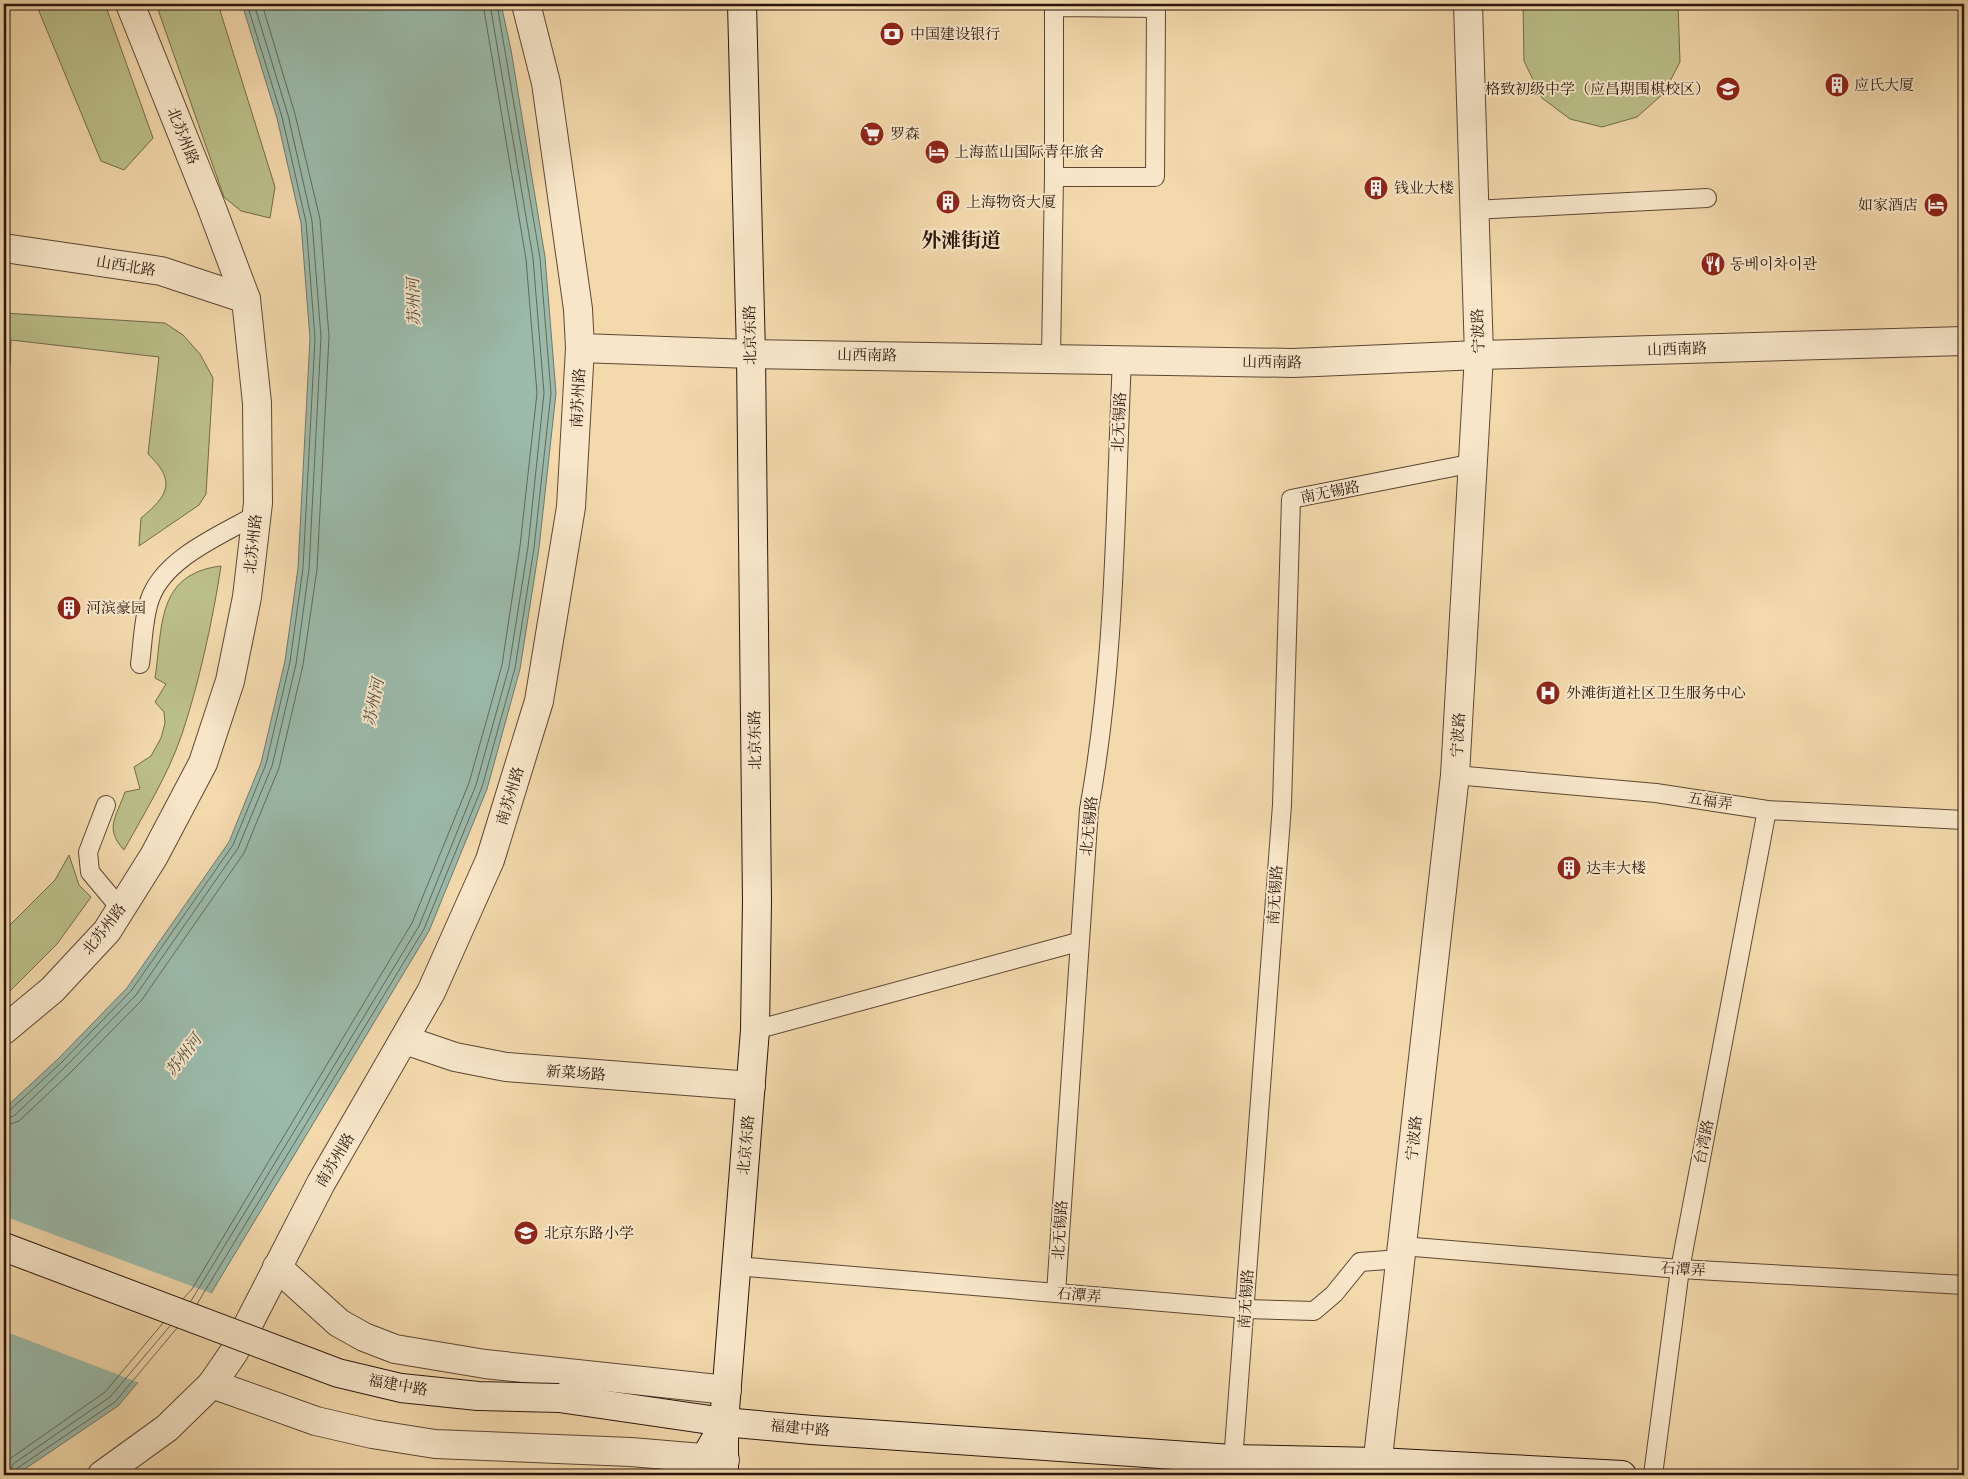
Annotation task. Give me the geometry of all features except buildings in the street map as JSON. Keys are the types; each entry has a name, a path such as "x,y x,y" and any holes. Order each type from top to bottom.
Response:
{"street":[{"name":"北苏州路","path":"4,1030 52,990 107,931 154,856 204,763 234,663 248,598 256,515 257,403 246,299 208,196 130,4"},
{"name":"南苏州路","path":"102,1475 166,1428 212,1384 234,1352 257,1311 277,1267 321,1183 431,992 490,860 539,701 571,507 580,348 578,309 546,83 526,4"},
{"name":"北京东路","path":"715,1467 724,1422 727,1390 755,1030 757,902 751,354 742,4"},
{"name":"宁波路","path":"1377,1469 1456,775 1479,355 1468,4"},
{"name":"山西北路","path":"4,248 161,271 246,299"},
{"name":"山西南路","path":"580,348 751,354 1122,359 1293,364 1479,355 1964,341"},
{"name":"新菜场路","path":"405,1040 455,1057 506,1067 751,1086"},
{"name":"福建中路","path":"4,1247 338,1373 401,1388 478,1396 559,1398 724,1422 1232,1467 1622,1475"},
{"path":"277,1267 338,1323 364,1337 395,1349 485,1364 727,1390"},
{"path":"212,1384 316,1421 372,1434 435,1444 631,1452 715,1467"}],"lane":[{"path":"1051,358 1054,7 1156,6 1155,177 1054,177"},
{"path":"1473,210 1707,198"},
{"name":"北无锡路","path":"1056,1293 1078,942 1089,808 1100,750 1108,649 1122,359"},
{"name":"南无锡路","path":"1232,1467 1246,1309 1282,805 1291,499 1474,463"},
{"path":"140,664 150,600 159,580 173,565 256,515"},
{"name":"五福弄","path":"1456,775 1656,793 1767,810 1964,820"},
{"path":"106,805 88,852 90,872 121,909"},
{"name":"台湾路","path":"1653,1475 1680,1269 1767,810"},
{"path":"755,1030 1078,942"},
{"name":"石潭弄","path":"736,1266 1246,1309 1314,1311 1334,1294 1360,1262 1401,1252 1964,1285"}],"green space":[{"path":"36,4 105,4 153,138 124,170 101,161"},
{"path":"156,4 218,4 275,187 270,218 241,211 224,197"},
{"path":"1523,4 1678,4 1680,62 1664,93 1637,117 1602,127 1570,119 1542,98 1524,61"},
{"path":"4,313 165,323 183,335 200,354 213,378 206,494 199,505 139,546 141,518 158,503 166,488 163,472 148,454 159,357 11,340 10,366 4,365"},
{"path":"221,566 205,651 182,734 163,779 124,850 114,835 115,816 125,792 140,789 134,767 151,756 161,738 165,723 164,712 155,702 166,684 155,678 162,622 167,606 174,591 184,580 200,571"},
{"path":"69,855 79,885 91,897 57,944 4,997 4,931 55,880"}],"water":[{"name":"苏州河","path":"242,4 501,4 511,50 545,257 556,393 539,548 520,669 487,789 429,931 207,1300 118,1406 16,1475 4,1475 4,1109 58,1059 127,988 229,842 261,763 285,661 298,568 310,338 301,223 277,118"}],"pier":[{"path":"4,1216 213,1294 140,1383 4,1331"}],"place":[{"name":"中国建设银行","path":"892,34"},
{"name":"应氏大厦","path":"1837,85"},
{"name":"格致初级中学（应昌期围棋校区）","path":"1728,89"},
{"name":"罗森","path":"872,134"},
{"name":"上海蓝山国际青年旅舍","path":"937,152"},
{"name":"钱业大楼","path":"1376,188"},
{"name":"上海物资大厦","path":"948,202"},
{"name":"如家酒店","path":"1936,205"},
{"name":"동베이차이관","path":"1713,264"},
{"name":"河滨豪园","path":"69,608"},
{"name":"外滩街道社区卫生服务中心","path":"1548,693"},
{"name":"达丰大楼","path":"1569,868"},
{"name":"北京东路小学","path":"526,1233"}],"district":[{"name":"外滩街道","path":"961,240"}]}
